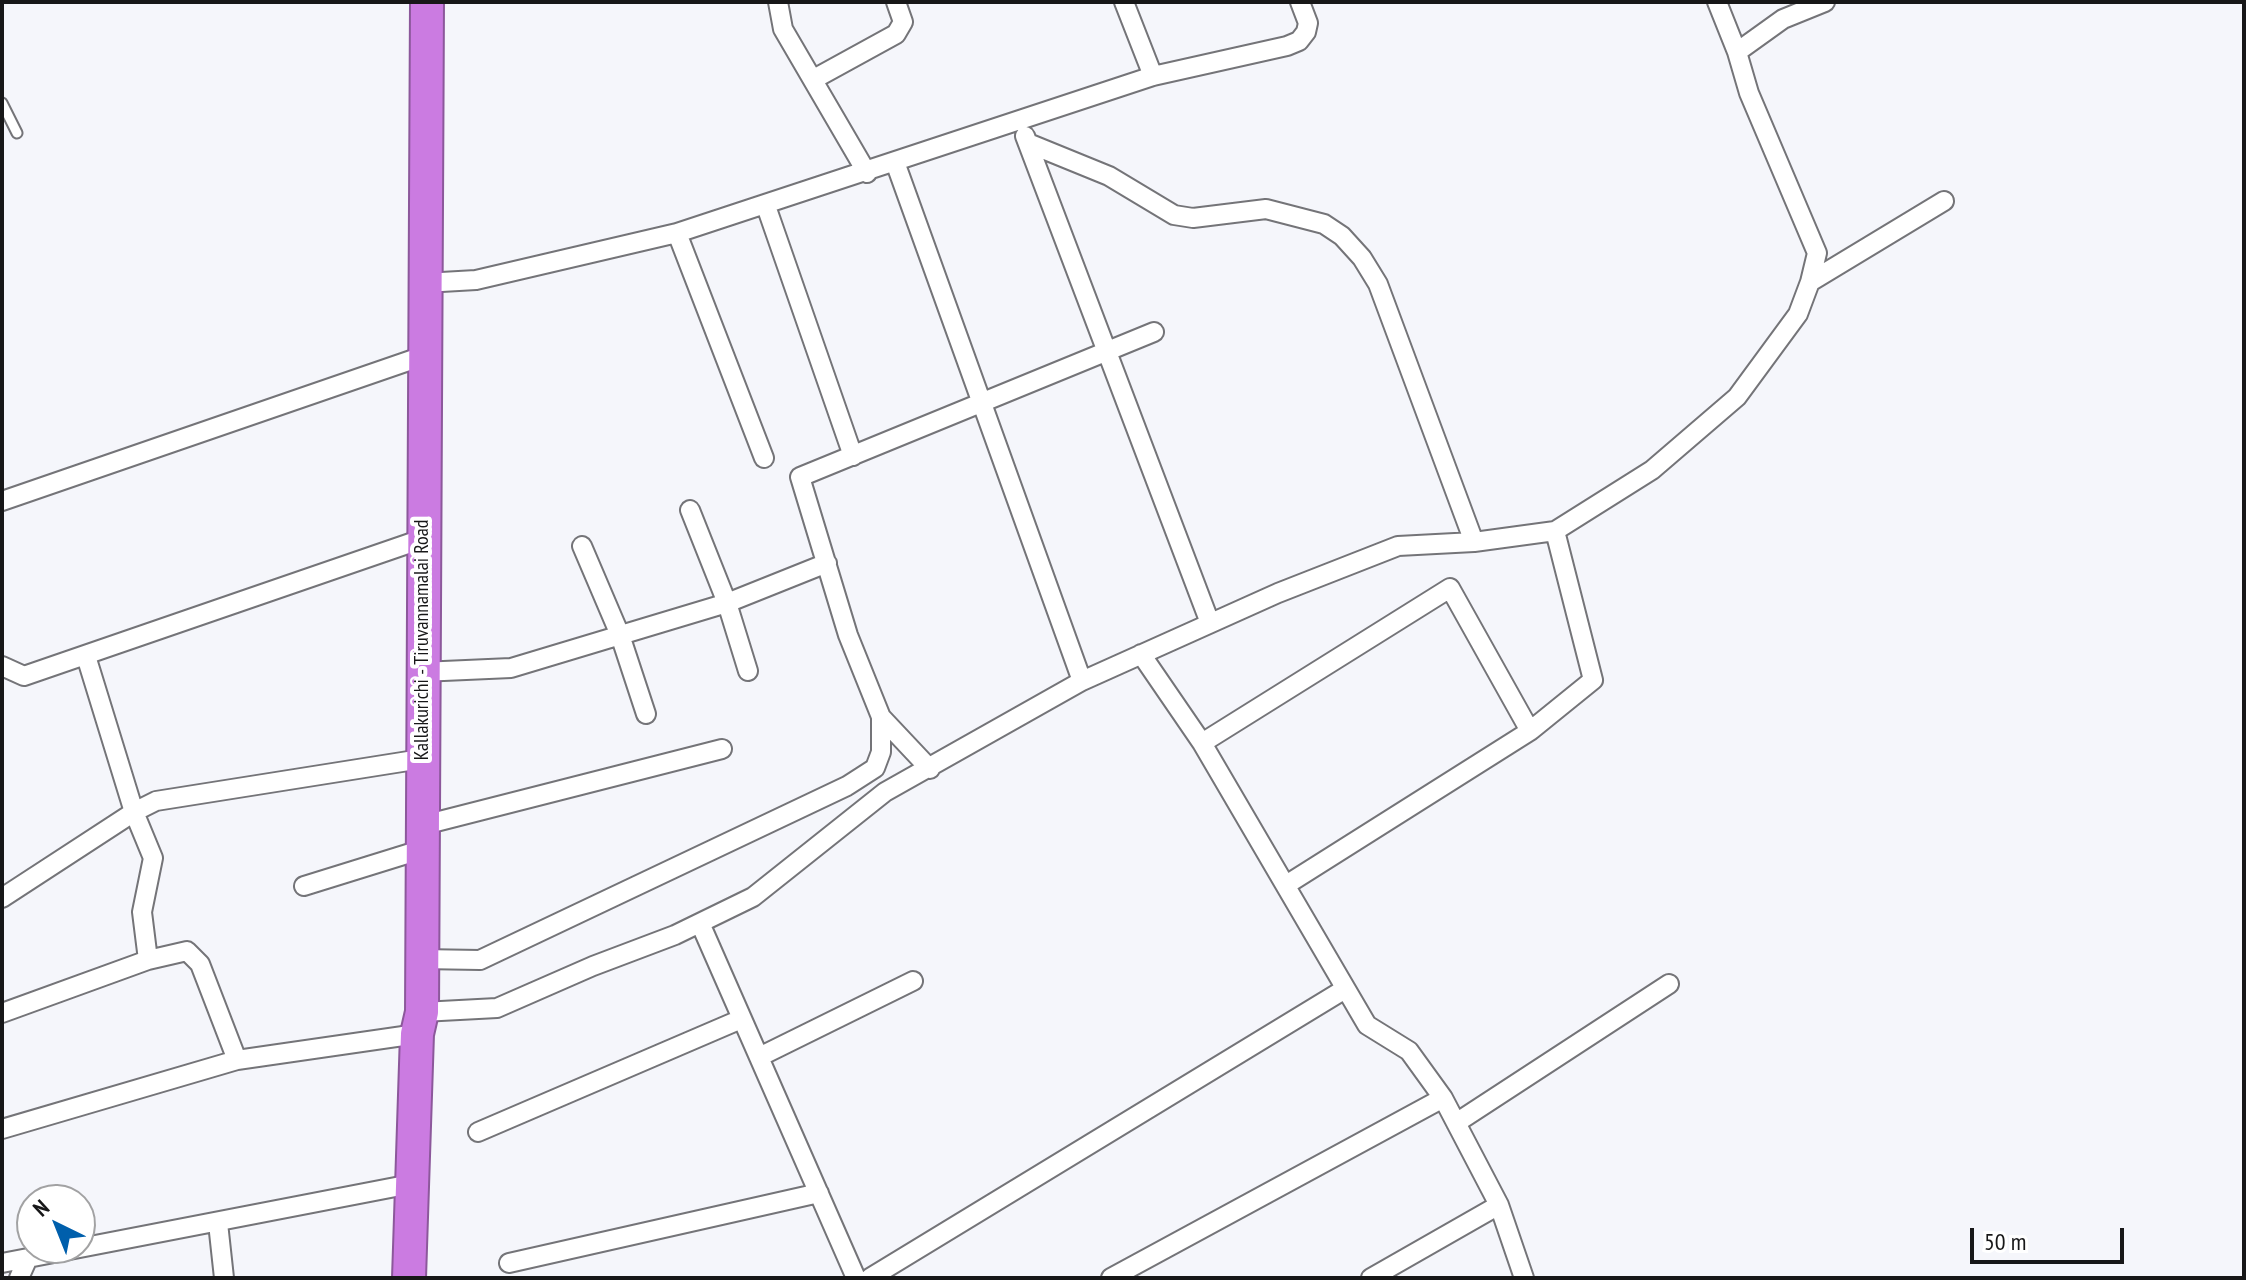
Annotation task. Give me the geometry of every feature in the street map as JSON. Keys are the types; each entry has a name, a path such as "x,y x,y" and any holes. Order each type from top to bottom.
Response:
{"highway":[{"name":"Kallakurichi - Tiruvannamalai Road","path":"409,1278 421,959 427,2"}],"street":[{"path":"778,2 783,29 867,173"},
{"path":"814,79 896,34 903,22 896,2"},
{"path":"1125,2 1153,76"},
{"path":"424,283 476,280 677,233 867,173 1153,76 1299,41 1308,23 1300,2"},
{"path":"2,1129 237,1060 497,1008 700,923 753,897 885,792 1082,681 1210,623 1398,546 1474,542 1555,531 1652,470 1737,397 1798,314 1817,253 1749,93 1717,2"},
{"path":"1737,52 1783,19 1825,2"},
{"path":"1019,120 1210,623"},
{"path":"1028,143 1109,176 1174,215 1193,218 1266,209 1324,224 1342,236 1362,258 1378,284 1474,542"},
{"path":"895,162 1082,681"},
{"path":"1810,282 1944,201"},
{"path":"766,206 853,456"},
{"path":"677,233 764,458"},
{"path":"930,769 881,717 848,635 800,477 1154,332"},
{"path":"2,501 423,356"},
{"path":"690,510 727,603 748,671"},
{"path":"1286,885 1530,731 1593,680 1555,531"},
{"path":"2,666 24,676 422,539"},
{"path":"582,546 620,635 646,714"},
{"path":"421,672 511,668 727,603 827,563"},
{"path":"1202,743 1450,588 1530,731"},
{"path":"1141,654 1202,743 1367,1025 1409,1051 1443,1098 1499,1205 1524,1278"},
{"path":"86,656 134,812 153,858 142,912 148,960"},
{"path":"421,959 480,960 847,786 875,768 881,752 881,717"},
{"path":"304,886 420,838 722,749"},
{"path":"2,898 134,812 181,795 421,759"},
{"path":"700,923 739,1020 759,1057 856,1278"},
{"path":"2,1013 177,951 195,955 237,1060"},
{"path":"759,1057 913,981"},
{"path":"1456,1123 1669,984"},
{"path":"870,1278 1345,989"},
{"path":"478,1132 739,1020"},
{"path":"1111,1278 1443,1098"},
{"path":"96,1245 411,1184"},
{"path":"509,1263 819,1193"},
{"path":"1371,1278 1499,1205"},
{"path":"218,1223 224,1278"}],"lane":[{"path":"2,103 17,133"}]}
